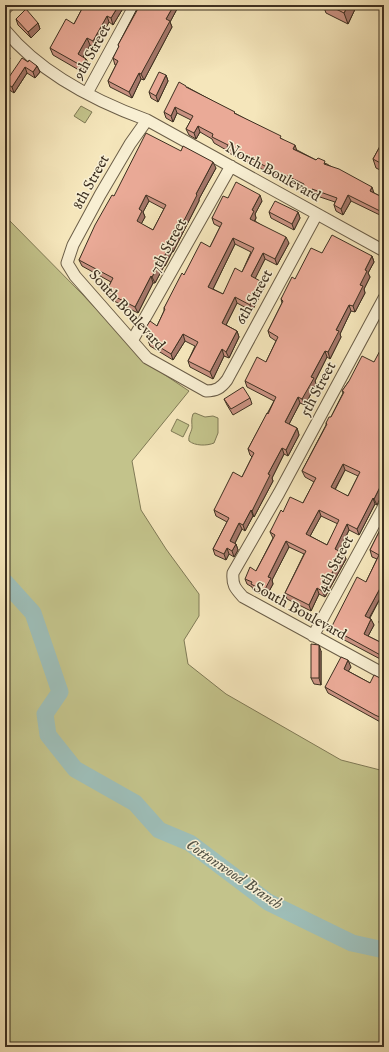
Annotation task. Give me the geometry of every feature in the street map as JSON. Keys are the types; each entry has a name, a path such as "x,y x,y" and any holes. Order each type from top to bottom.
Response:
{"street":[{"path":"5,9 9,5"},
{"name":"9th Street","path":"87,93 135,5"},
{"name":"North Boulevard","path":"5,30 12,39 49,72 116,108 147,120 384,251"},
{"name":"8th Street","path":"67,263 73,245 100,195 130,144 147,120"},
{"name":"7th Street","path":"132,341 230,166"},
{"name":"6th Street","path":"213,391 221,387 227,380 317,214"},
{"name":"South Boulevard","path":"67,263 75,276 147,358 206,391 213,391"},
{"name":"5th Street","path":"279,493 384,298"},
{"name":"South Boulevard","path":"279,493 233,573 233,585 243,597 384,674"},
{"name":"4th Street","path":"313,636 384,506"}],"green space":[{"path":"81,106 92,112 85,123 74,116"},
{"path":"5,216 125,340 156,369 189,391 132,461 141,510 166,549 199,594 199,616 184,640 188,664 226,694 341,760 384,771 384,1047 5,1047"},
{"path":"195,413 205,417 213,416 218,418 218,433 214,443 201,445 194,444 189,441 192,428 192,418 193,414"},
{"path":"177,419 189,425 183,437 171,431"}],"building":[{"path":"84,5 119,5 111,18 107,16 93,41 87,38 78,54 86,59 82,66 50,48 66,19 74,24"},
{"path":"140,5 174,5 166,19 170,21 141,74 139,73 129,92 108,81 118,61 113,58 119,46 118,45"},
{"path":"328,5 348,5 344,13"},
{"path":"26,9 38,23 28,32 16,19"},
{"path":"5,49 8,52 5,56"},
{"path":"22,58 28,62 29,60 37,66 33,72 25,67 12,87 5,83"},
{"path":"159,72 166,75 156,96 149,92"},
{"path":"179,82 235,112 234,113 281,136 280,138 295,145 293,149 316,160 318,158 325,161 324,164 339,169 372,187 370,191 384,198 384,213 348,195 341,209 334,205 337,198 312,189 310,191 303,187 304,184 281,173 280,176 272,172 273,170 227,147 228,145 212,137 213,134 198,126 194,133 186,129 193,116 175,107 171,116 164,112"},
{"path":"146,133 181,151 183,146 213,162 171,246 161,260 152,277 151,276 135,307 106,292 113,278 79,260 95,225 112,195 114,196","holes":["146,195 166,205 153,230 137,221 142,211 139,209"]},
{"path":"384,139 384,165 373,159"},
{"path":"236,182 260,195 252,210 254,211 250,219 286,237 275,259 263,253 251,276 262,282 250,305 235,297 222,323 237,331 226,352 222,349 210,372 188,361 198,342 183,334 171,354 148,340 152,333 145,329 150,321 157,326 165,309 164,308 182,273 184,275 201,242 210,247 222,223 212,218 223,196 228,198","holes":["233,238 254,248 242,272 235,268 223,294 208,287"]},
{"path":"275,201 298,212 292,224 269,212"},
{"path":"332,235 372,256 360,285 363,286 353,306 349,305 336,330 339,331 328,352 325,351 311,377 314,378 302,399 298,397 285,422 297,428 286,450 282,448 268,474 270,475 252,511 251,510 243,525 239,523 230,541 236,544 232,551 227,548 224,554 213,549 229,518 214,510 233,472 242,477 254,453 248,449 276,397 245,381 257,357 266,362 278,337 268,331 283,301 281,299 292,277 295,279 311,248 322,253"},
{"path":"384,343 384,479 357,529 347,524 335,549 343,553 322,591 317,588 309,605 285,593 306,551 286,541 268,577 271,578 264,591 251,584 252,582 245,579 250,567 256,571 275,535 270,532 281,510 283,512 290,497 303,503 316,478 302,471 327,424 326,423 329,417 331,417 344,392 342,391 362,356 374,362","holes":["343,464 360,472 348,496 331,487","319,510 339,520 327,545 306,534"]},
{"path":"243,387 250,398 231,409 224,399"},
{"path":"384,522 384,581 365,616 371,619 364,634 384,644 384,657 331,628 357,577 366,582 379,555 370,550"},
{"path":"384,612 384,625 379,622"},
{"path":"311,644 319,645 319,678 311,678"},
{"path":"341,657 348,660 344,669 370,683 374,675 384,680 384,719 325,687"}],"waterway":[{"name":"Cottonwood Branch","path":"5,582 33,613 60,692 45,714 48,735 75,769 135,803 159,830 190,843 268,902 352,943 384,950"}]}
